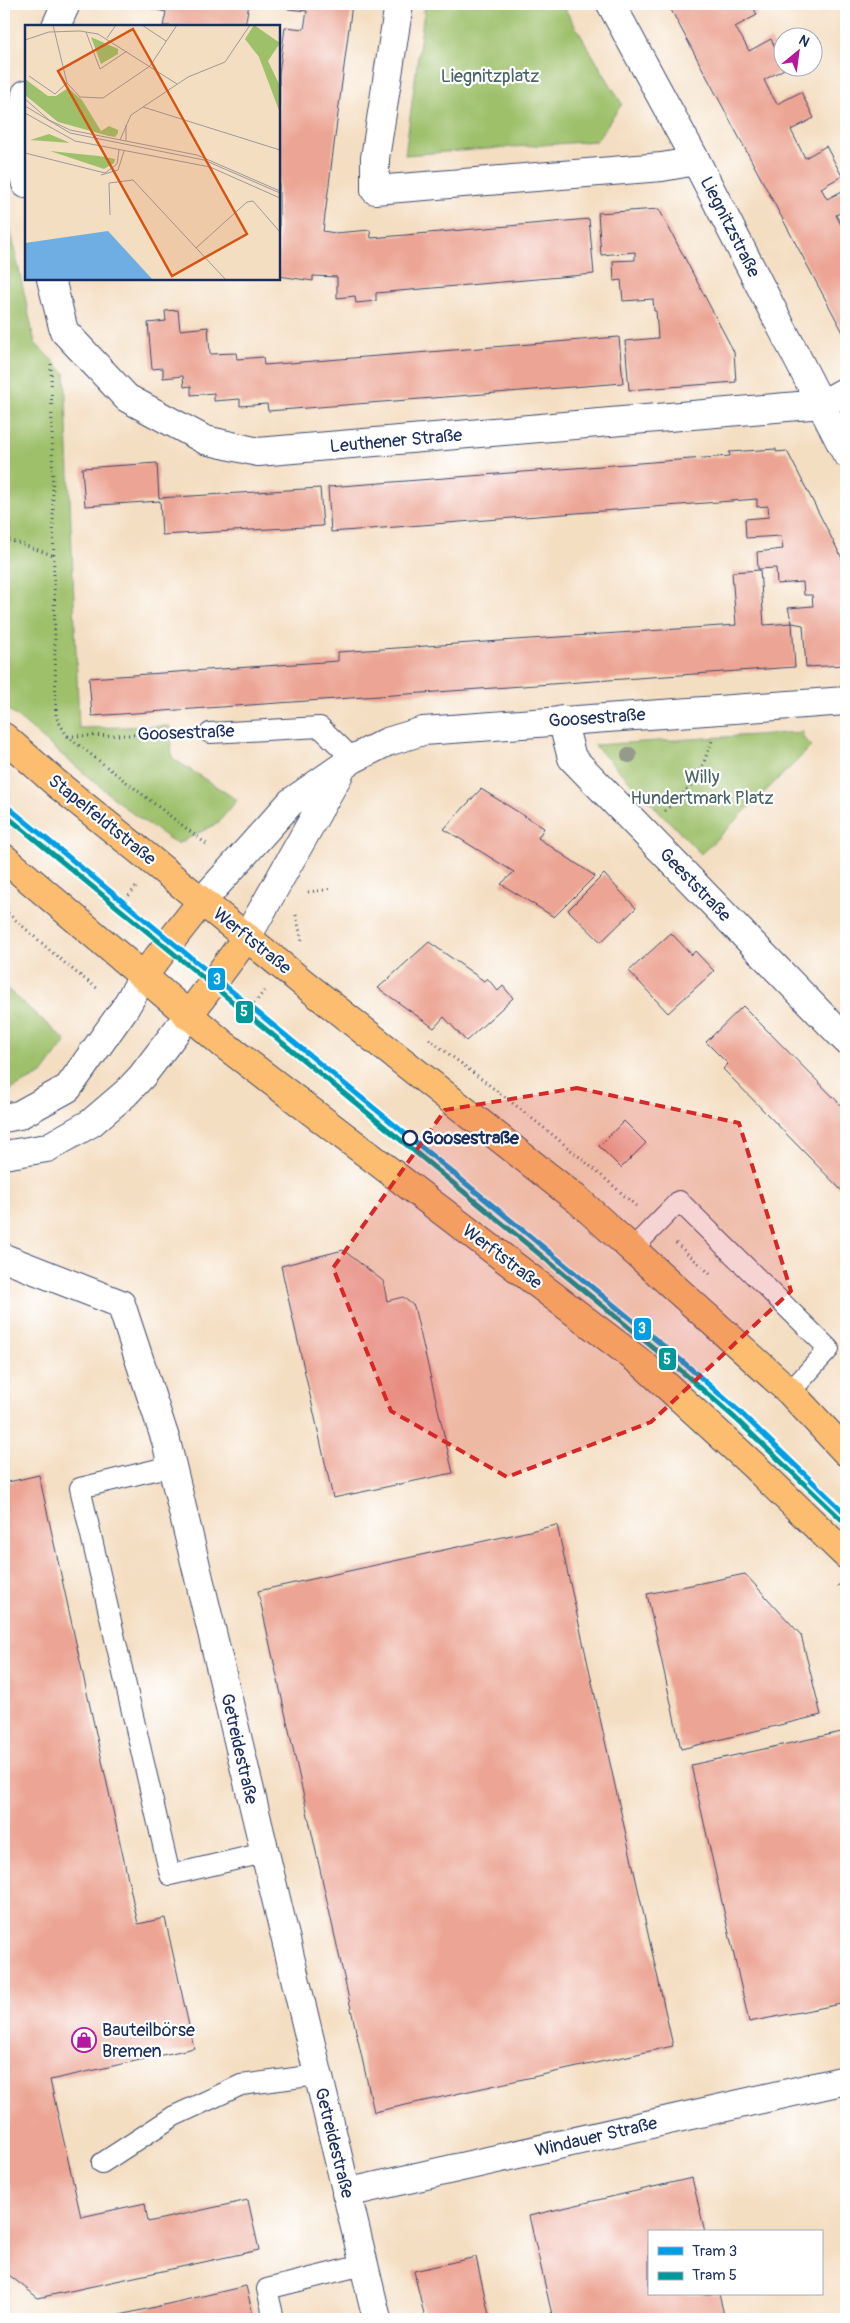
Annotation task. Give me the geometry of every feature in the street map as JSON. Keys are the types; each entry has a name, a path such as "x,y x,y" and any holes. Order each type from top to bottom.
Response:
{"main road":[{"name":"Stapelfeldtstraße","path":"4,737 57,784 202,901"},
{"path":"4,858 144,975 202,901"},
{"name":"Werftstraße","path":"202,901 579,1201 790,1392 846,1452"},
{"path":"188,1016 247,937"},
{"name":"Werftstraße","path":"144,975 188,1016 223,1044 644,1365 753,1465 846,1555"}],"street":[{"path":"56,25 66,4"},
{"path":"399,4 375,158 375,190 662,167 696,161"},
{"name":"Liegnitzstraße","path":"611,4 696,161 846,452"},
{"path":"25,98 11,154 25,182"},
{"name":"Leuthener Straße","path":"51,280 64,331 126,398 205,440 258,452 822,404"},
{"path":"822,404 846,390"},
{"name":"Goosestraße","path":"202,901 291,802 348,762 386,742 423,731 846,701"},
{"name":"Geeststraße","path":"562,720 572,758 846,1040"},
{"path":"247,937 348,762"},
{"path":"4,1118 19,1116 68,1088 125,1008 144,975"},
{"path":"4,1155 47,1148 90,1124 142,1076 188,1016"},
{"name":"Getreidestraße","path":"4,1258 121,1304 166,1441 377,2319"},
{"name":"Windauer Straße","path":"346,2193 846,2080"}],"lane":[{"name":"Goosestraße","path":"210,733 320,727 348,762"},
{"path":"632,1249 679,1201 829,1349 790,1392"},
{"path":"171,1466 80,1488 170,1875 264,1853"},
{"path":"102,2163 174,2116 241,2086 317,2075"},
{"path":"274,2319 266,2289 363,2264"}],"path":[{"path":"64,331 51,363 52,555 56,717 67,736 214,850"},
{"path":"4,538 52,555"},
{"path":"643,832 697,780 724,710"},
{"name":"Goosestraße","path":"67,736 210,733"},
{"path":"4,910 57,955 71,970 147,874 162,868"},
{"path":"223,1044 302,942"}],"highlighted area":[{"path":"577,1088 739,1123 791,1291 651,1422 507,1477 391,1411 333,1268 445,1110"}],"green space":[{"name":"Liegnitzplatz","path":"425,4 562,4 622,104 596,141 405,155"},
{"path":"4,201 35,343 65,373 79,728 170,726 172,758 237,800 218,823 177,844 129,811 4,706"},
{"name":"Willy Hundertmark Platz","path":"803,732 803,738 812,746 701,854 594,745"},
{"path":"4,986 66,1041 42,1074 4,1093"}],"building":[{"path":"4,4 10,4 4,18"},
{"path":"132,4 249,4 245,25 163,25 166,12"},
{"path":"289,4 352,4 323,231 335,233 370,230 371,238 589,219 594,274 376,293 376,301 356,303 355,296 337,298 337,277 313,276 313,281 280,276 280,66 285,27 304,29 307,11 288,9"},
{"path":"668,4 752,4 757,15 735,27 749,51 771,39 772,76 764,80 770,92 777,104 801,92 814,118 791,130 805,158 826,146 842,176 821,188 827,199 846,189 846,210 836,215 846,235 846,338"},
{"path":"659,209 734,352 736,382 629,390 625,341 658,338 656,311 654,311 653,299 623,301 621,280 614,281 613,261 635,260 635,252 601,255 598,213"},
{"path":"178,310 180,330 208,327 210,354 236,353 237,359 263,357 264,365 619,337 623,383 268,411 267,404 240,406 240,399 214,401 214,393 191,395 191,386 184,387 183,376 163,378 163,368 152,369 148,323 166,321 165,311"},
{"path":"776,449 776,452 787,451 846,566 846,665 806,667 803,625 792,623 788,608 813,606 812,595 804,595 803,582 777,584 776,568 758,569 757,552 783,549 781,536 746,538 745,519 769,517 768,506 757,507 757,499 331,532 328,487 730,456 729,452"},
{"path":"157,463 159,498 320,488 323,526 162,535 160,501 85,506 82,468"},
{"path":"760,570 764,625 792,623 795,667 92,716 89,678 338,661 338,652 736,625 732,572"},
{"path":"481,789 544,828 538,838 595,876 554,917 501,884 514,872 444,829"},
{"path":"604,874 636,908 601,942 568,910"},
{"path":"671,933 692,955 695,951 714,971 668,1013 629,971"},
{"path":"429,942 484,981 487,978 498,991 503,986 513,998 466,1041 444,1017 434,1028 378,988"},
{"path":"743,1006 846,1110 846,1195 723,1069 728,1064 706,1042"},
{"path":"624,1121 646,1143 621,1168 599,1146"},
{"path":"343,1250 383,1281 387,1301 403,1297 414,1306 453,1473 333,1498 281,1266"},
{"path":"39,1475 138,1924 165,1918 194,2048 50,2080 81,2217 145,2203 148,2222 248,2200 259,2250 38,2298 4,2271 4,1483"},
{"path":"557,1525 673,2046 374,2112 258,1591"},
{"path":"745,1574 801,1635 821,1715 681,1749 647,1594"},
{"path":"846,1731 846,2003 749,2022 691,1765"},
{"path":"692,2178 705,2230 648,2230 648,2296 719,2296 725,2319 553,2319 529,2216"},
{"path":"476,2257 489,2315 470,2319 425,2319 414,2271"},
{"path":"246,2286 254,2319 107,2319 107,2318"}],"tram line":[{"name":"3","path":"4,804 683,1362 741,1413 846,1514"},
{"name":"5","path":"4,814 678,1368 736,1419 841,1519"}],"place":[{"name":"Goosestraße","path":"410,1138"},
{"name":"Bauteilbörse Bremen","path":"84,2040"}]}
